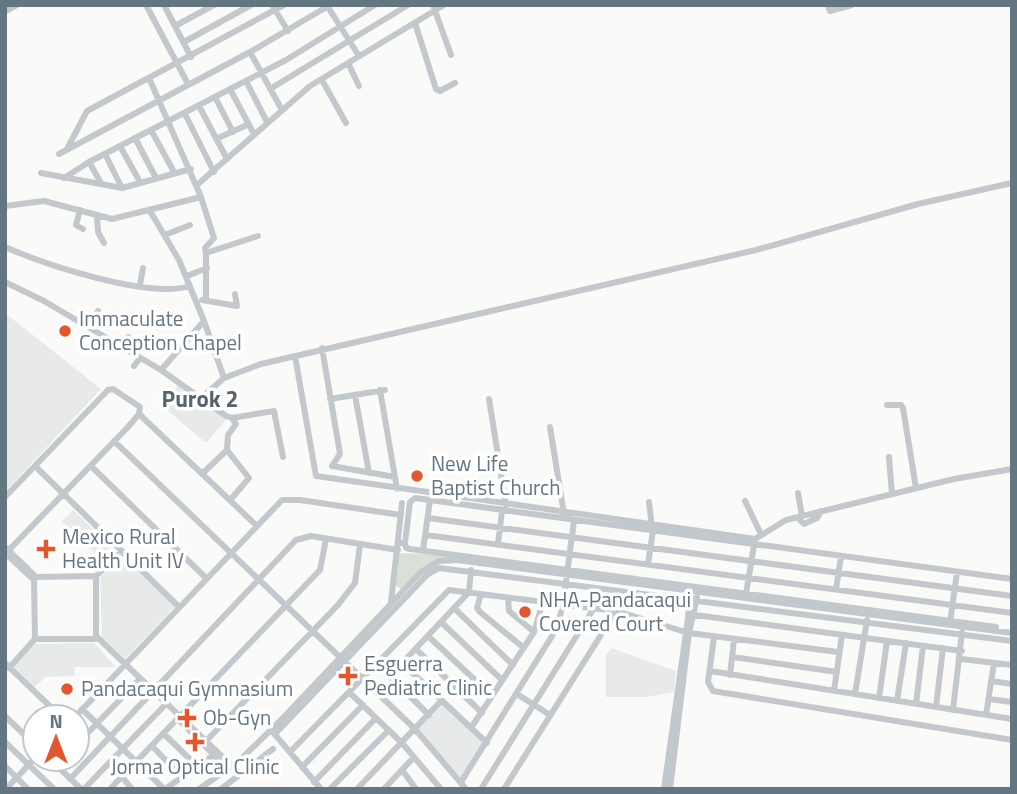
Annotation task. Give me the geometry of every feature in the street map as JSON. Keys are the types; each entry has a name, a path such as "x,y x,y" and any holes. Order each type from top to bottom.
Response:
{"street":[{"path":"146,5 175,66 188,85"},
{"path":"175,5 165,8 191,57"},
{"path":"175,26 214,5"},
{"path":"184,42 251,5 261,20"},
{"path":"67,149 84,114 261,20 274,8 284,5"},
{"path":"64,178 89,162 261,73 375,5"},
{"path":"270,89 408,5"},
{"path":"197,185 267,122 322,80 435,8 444,5"},
{"path":"828,5 830,10 849,5"},
{"path":"59,154 250,52 329,6 359,56"},
{"path":"274,8 288,31"},
{"path":"435,8 451,55"},
{"path":"415,23 436,89 440,91 455,83"},
{"path":"250,52 282,110"},
{"path":"348,63 359,86"},
{"path":"149,78 157,92 157,101 191,169 214,238 224,245"},
{"path":"322,80 346,123"},
{"path":"246,81 267,122"},
{"path":"230,89 254,134"},
{"path":"215,97 233,132"},
{"path":"199,106 227,159"},
{"path":"185,114 214,172"},
{"path":"216,139 249,124"},
{"path":"151,130 174,172"},
{"path":"135,138 156,178"},
{"path":"120,146 140,182"},
{"path":"105,154 122,188"},
{"path":"89,162 101,183"},
{"path":"41,173 122,188 191,169"},
{"path":"200,399 224,378 261,364 756,250 918,204 1012,183"},
{"path":"5,206 44,201 59,209 80,210 116,219 201,197"},
{"path":"80,210 76,225 83,229"},
{"path":"150,211 187,276 224,378"},
{"path":"97,216 98,232 104,243"},
{"path":"165,235 190,225"},
{"path":"205,251 258,236"},
{"path":"206,300 205,241 214,238"},
{"path":"5,247 99,279 170,290 190,286"},
{"path":"140,285 143,268"},
{"path":"187,276 207,268"},
{"path":"5,282 162,370 200,399 232,418 236,424 228,435 227,450 204,473"},
{"path":"197,300 237,306 235,294"},
{"path":"88,327 98,311"},
{"path":"162,370 184,339 204,321"},
{"path":"123,347 128,337"},
{"path":"100,348 106,338"},
{"path":"322,348 340,454 331,466 395,477"},
{"path":"295,356 316,476 574,521 757,539 841,557 1012,579"},
{"path":"134,366 140,358"},
{"path":"5,498 108,390 113,389 140,407 139,414 64,495 6,552 35,578 96,576 122,551"},
{"path":"330,399 383,390 397,489"},
{"path":"355,395 369,473"},
{"path":"489,399 504,508 498,544"},
{"path":"887,405 901,405 903,408 916,488"},
{"path":"232,418 274,411 283,457"},
{"path":"139,414 257,526"},
{"path":"550,427 564,513"},
{"path":"114,441 415,729 466,789"},
{"path":"227,450 249,478 231,499"},
{"path":"890,457 892,494"},
{"path":"35,466 179,607"},
{"path":"91,466 207,579"},
{"path":"798,493 800,517 804,524 817,518 821,511 1012,468"},
{"path":"391,604 412,498 564,513 653,529"},
{"path":"88,703 282,500 401,515"},
{"path":"423,550 430,500"},
{"path":"745,501 757,539 746,594"},
{"path":"648,564 653,529 649,502"},
{"path":"401,545 402,503"},
{"path":"757,539 782,522 800,517"},
{"path":"428,518 1012,596"},
{"path":"461,782 557,628 563,604 574,521"},
{"path":"475,541 477,524"},
{"path":"426,535 1012,613"},
{"path":"70,779 296,540 311,536 360,545 401,545 407,549 567,576"},
{"path":"110,789 320,570 326,540"},
{"path":"205,743 313,632 355,583 360,545"},
{"path":"665,582 673,551"},
{"path":"836,589 841,557"},
{"path":"199,789 230,768 273,732 432,564 447,560 962,631 1012,641"},
{"path":"383,617 391,604 426,575 439,568 665,582 1012,631"},
{"path":"390,676 469,592 471,570"},
{"path":"950,622 957,572"},
{"path":"96,576 97,638 138,681 179,718"},
{"path":"35,578 35,639"},
{"path":"393,589 405,593"},
{"path":"290,752 446,591 616,611 714,637 838,652"},
{"path":"481,594 477,608 480,612 524,648"},
{"path":"664,789 694,595"},
{"path":"508,598 509,611 534,632"},
{"path":"471,729 534,632 543,602"},
{"path":"454,608 513,665"},
{"path":"481,789 594,608"},
{"path":"505,789 616,611"},
{"path":"691,615 943,648 994,663 1012,665"},
{"path":"867,618 950,622 962,631 1012,631"},
{"path":"855,694 867,618"},
{"path":"441,622 502,680"},
{"path":"953,710 962,655 962,631"},
{"path":"670,789 687,632"},
{"path":"834,691 842,635"},
{"path":"428,636 492,696"},
{"path":"714,637 709,687 713,691 1012,740"},
{"path":"46,703 7,665 35,639 97,638"},
{"path":"730,675 734,640"},
{"path":"879,698 887,641"},
{"path":"897,701 906,643"},
{"path":"916,704 923,646"},
{"path":"936,707 943,648"},
{"path":"416,649 482,713"},
{"path":"733,657 836,672"},
{"path":"376,663 429,715"},
{"path":"402,663 487,743"},
{"path":"986,715 994,663"},
{"path":"124,666 230,768"},
{"path":"710,671 1012,719"},
{"path":"91,729 138,681"},
{"path":"991,681 1012,684"},
{"path":"349,692 402,743 441,789"},
{"path":"517,694 550,715"},
{"path":"989,699 1012,702"},
{"path":"357,789 441,701"},
{"path":"302,767 363,705"},
{"path":"64,773 82,789 164,706"},
{"path":"5,716 21,731"},
{"path":"91,717 164,789 214,755"},
{"path":"314,782 376,718"},
{"path":"330,789 389,730"},
{"path":"273,732 321,789"},
{"path":"164,734 197,766"},
{"path":"5,742 21,757"},
{"path":"205,743 214,755 230,768"},
{"path":"152,746 181,776"},
{"path":"221,789 273,749"},
{"path":"388,787 414,757"},
{"path":"5,766 28,789"},
{"path":"401,770 416,789"},
{"path":"6,789 21,773"},
{"path":"38,773 54,789"},
{"path":"122,777 132,789"},
{"path":"338,781 344,789"}],"shaded area":[{"path":"5,313 101,389 5,492"},
{"path":"179,383 227,419 206,443 161,405"},
{"path":"73,510 116,551 105,563 62,522"},
{"path":"399,553 447,555 461,559 442,560 428,565 401,589 395,585"},
{"path":"122,556 175,607 125,659 102,637 100,578"},
{"path":"94,643 116,667 75,667 75,676 45,677 35,687 13,666 35,644"},
{"path":"611,648 676,671 674,692 647,697 606,697 606,656"},
{"path":"441,703 486,744 461,778 417,728"}],"waterway":[{"path":"5,11 16,5"}],"place":[{"name":"Immaculate Conception Chapel","path":"65,331"},
{"name":"New Life Baptist Church","path":"417,476"},
{"name":"Mexico Rural Health Unit IV","path":"46,549"},
{"name":"NHA-Pandacaqui Covered Court","path":"525,612"},
{"name":"Esguerra Pediatric Clinic","path":"348,676"},
{"name":"Pandacaqui Gymnasium","path":"67,689"},
{"name":"Ob-Gyn","path":"187,718"},
{"name":"Jorma Optical Clinic","path":"195,742"}],"district":[{"name":"Purok 2","path":"200,399"}]}
